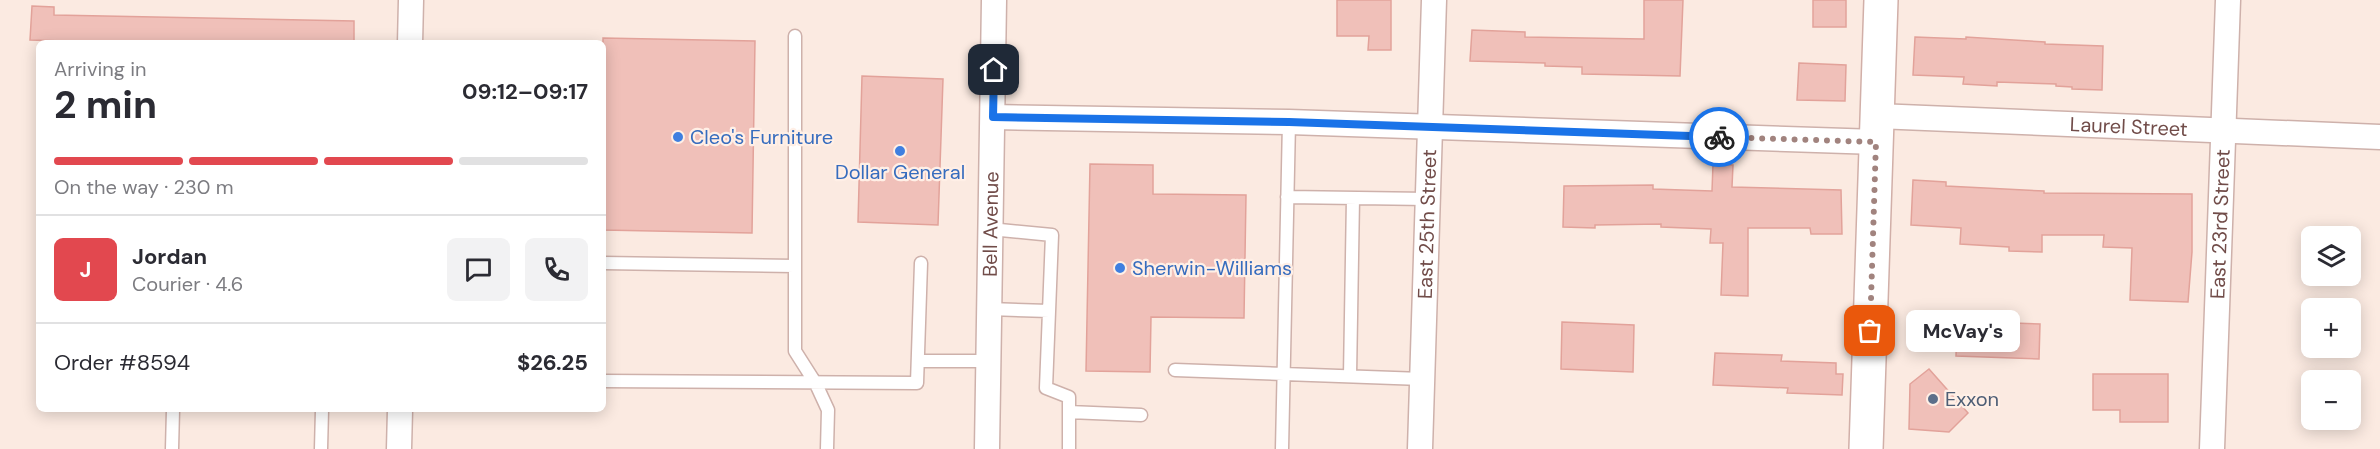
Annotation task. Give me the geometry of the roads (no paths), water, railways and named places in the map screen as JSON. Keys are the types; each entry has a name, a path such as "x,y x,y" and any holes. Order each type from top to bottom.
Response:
{"main road":[{"path":"1866,449 1881,0"}],"street":[{"path":"410,40 411,0"},
{"name":"Bell Avenue","path":"987,449 994,0"},
{"name":"East 25th Street","path":"1420,449 1434,0"},
{"name":"East 23rd Street","path":"2212,449 2228,0"},
{"name":"Laurel Street","path":"993,117 1289,122 1430,128 2223,131 2380,137"},
{"path":"399,449 400,412"}],"lane":[{"path":"795,36 795,351 816,384 828,410 827,449"},
{"path":"1282,449 1289,122"},
{"path":"1287,197 1428,199"},
{"path":"1350,376 1353,198"},
{"path":"990,229 1052,235 1046,388 1069,397 1069,449"},
{"path":"606,263 794,266"},
{"path":"606,381 917,383 921,263"},
{"path":"989,309 1049,311"},
{"path":"918,361 988,361"},
{"path":"1175,370 1422,379"},
{"path":"172,449 173,412"},
{"path":"321,449 322,412"},
{"path":"1069,412 1140,415"}],"place":[{"name":"Cleo's Furniture","path":"678,137"},
{"name":"Dollar General","path":"900,151"},
{"name":"Sherwin-Williams","path":"1120,268"},
{"name":"McVay's","path":"1870,331"},
{"name":"Exxon","path":"1933,399"}]}
